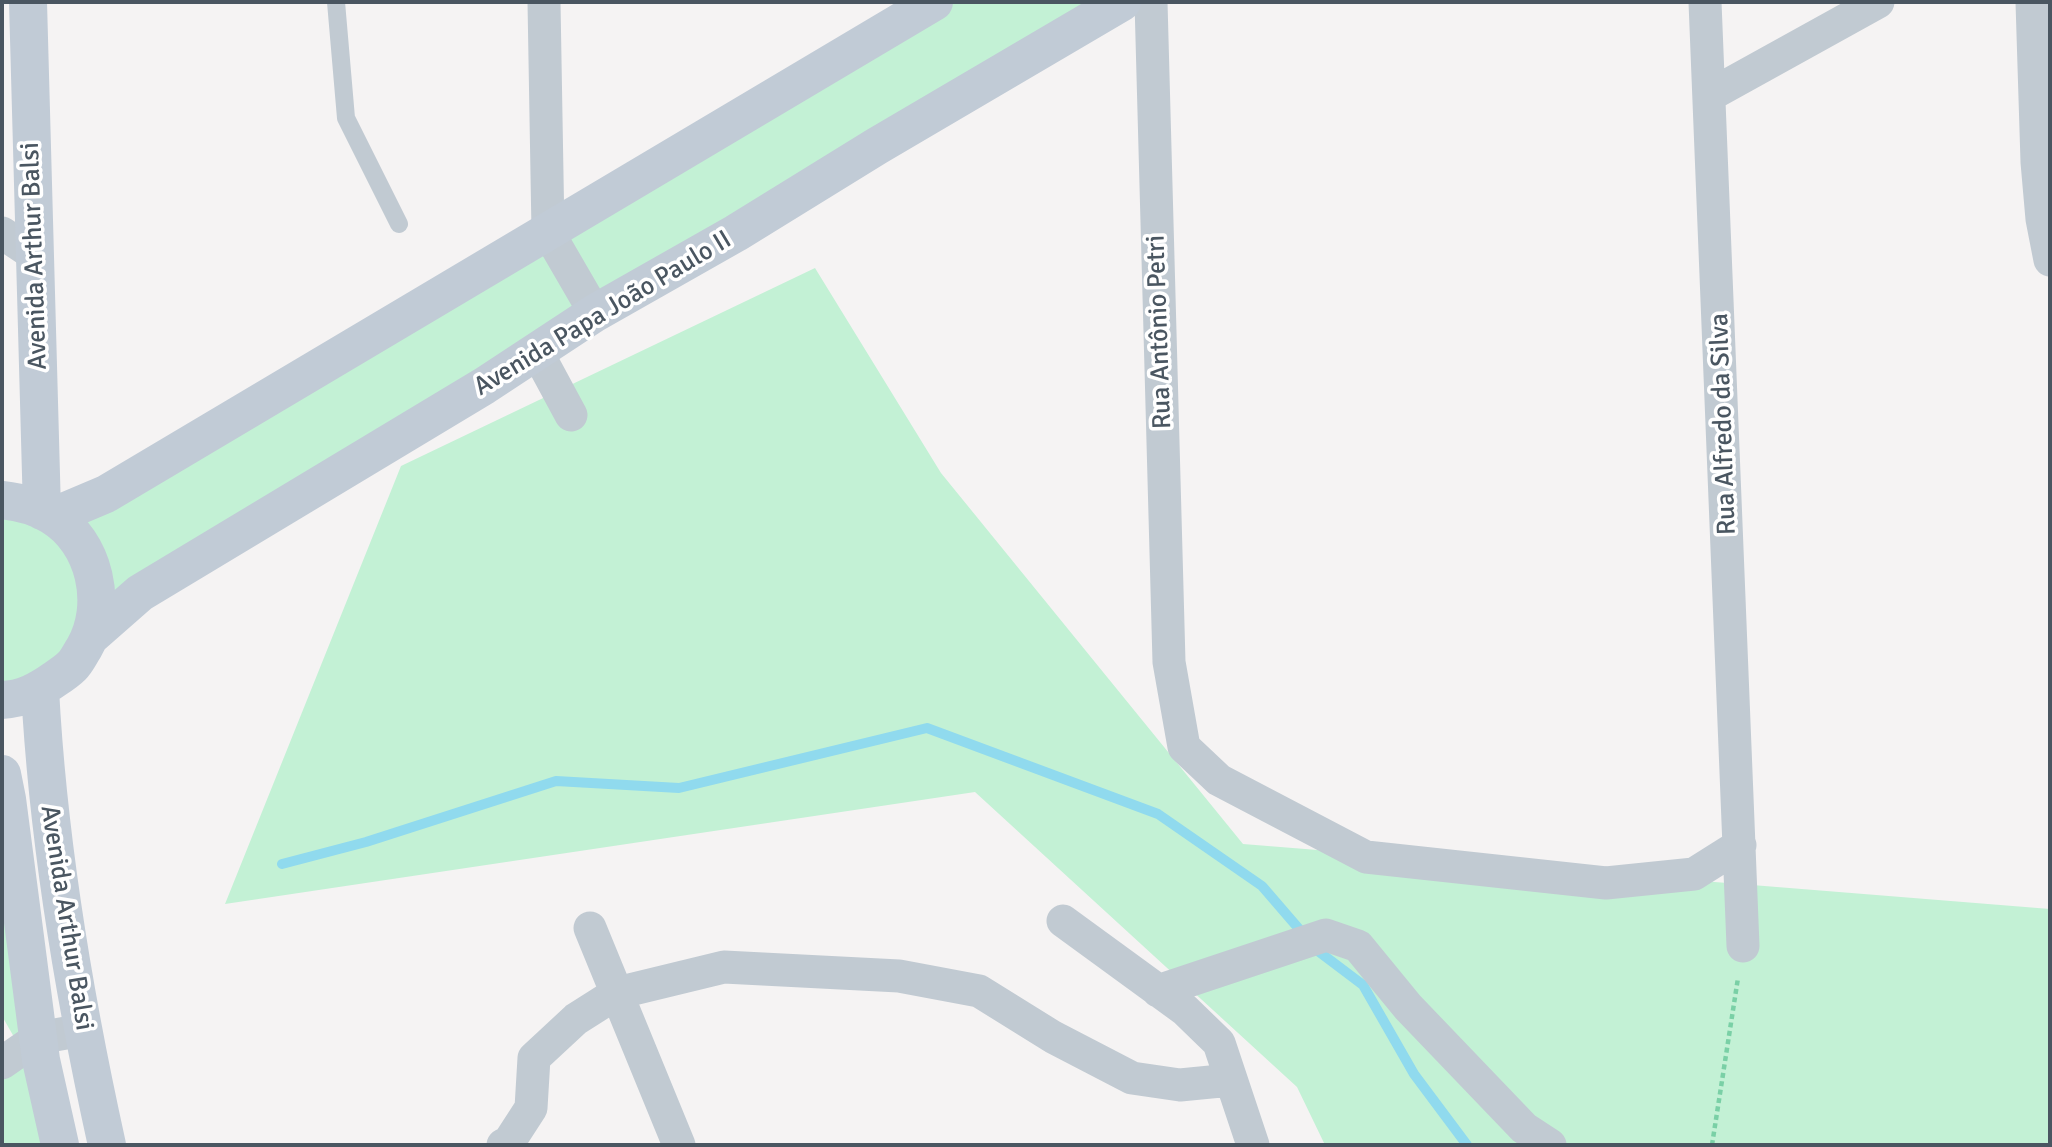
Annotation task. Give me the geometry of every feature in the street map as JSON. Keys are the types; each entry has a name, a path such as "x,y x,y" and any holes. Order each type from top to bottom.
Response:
{"main road":[{"name":"Avenida Arthur Balsi","path":"28,2 35,255 48,513"},
{"path":"48,513 106,494 934,2"},
{"name":"Avenida Papa João Paulo II","path":"91,636 140,593 484,386 595,313 736,233 877,146 1122,2"},
{"path":"2,500 23,502 48,513 78,540 93,570 97,603 91,636 74,665 40,690 19,699 2,700"},
{"name":"Avenida Arthur Balsi","path":"40,690 47,795 83,1030 107,1145"},
{"name":"Avenida Arthur Balsi","path":"2,774 38,1038 60,1145"}],"street":[{"path":"544,2 548,232 595,313"},
{"name":"Rua Antônio Petri","path":"1151,2 1169,663 1185,747 1219,780 1366,857 1606,883 1694,874 1740,845"},
{"name":"Rua Alfredo da Silva","path":"1705,2 1743,946"},
{"path":"1710,95 1878,2"},
{"path":"2032,2 2037,162 2042,219 2050,260"},
{"path":"2,233 35,255"},
{"path":"537,352 571,415"},
{"path":"1063,922 1185,1010 1219,1043 1253,1145"},
{"path":"590,928 679,1145"},
{"path":"1158,991 1326,934 1358,946 1408,1007 1514,1118 1550,1145"},
{"path":"503,1145 509,1142 531,1108 534,1058 576,1019 617,993 724,967 899,976 979,991 1053,1037 1132,1077 1180,1085 1231,1080"},
{"path":"2,1063 38,1038 83,1030"}],"lane":[{"path":"336,2 345,118 399,224"}],"path":[{"path":"1712,1145 1743,946"}],"green space":[{"path":"942,2 1115,2 597,309 553,234"},
{"path":"546,237 591,312 110,609 82,516"},
{"path":"815,268 941,473 1243,844 2050,909 2050,1145 1325,1145 1297,1087 975,792 225,904 401,466"},
{"path":"2,508 61,536 85,589 69,653 2,693"},
{"path":"2,796 34,1036 18,1044 2,1016"},
{"path":"35,1050 55,1145 2,1145 2,1071"}],"waterway":[{"path":"282,864 366,842 556,781 679,788 927,728 1158,814 1262,886 1318,951 1363,985 1414,1074 1467,1145"}]}
